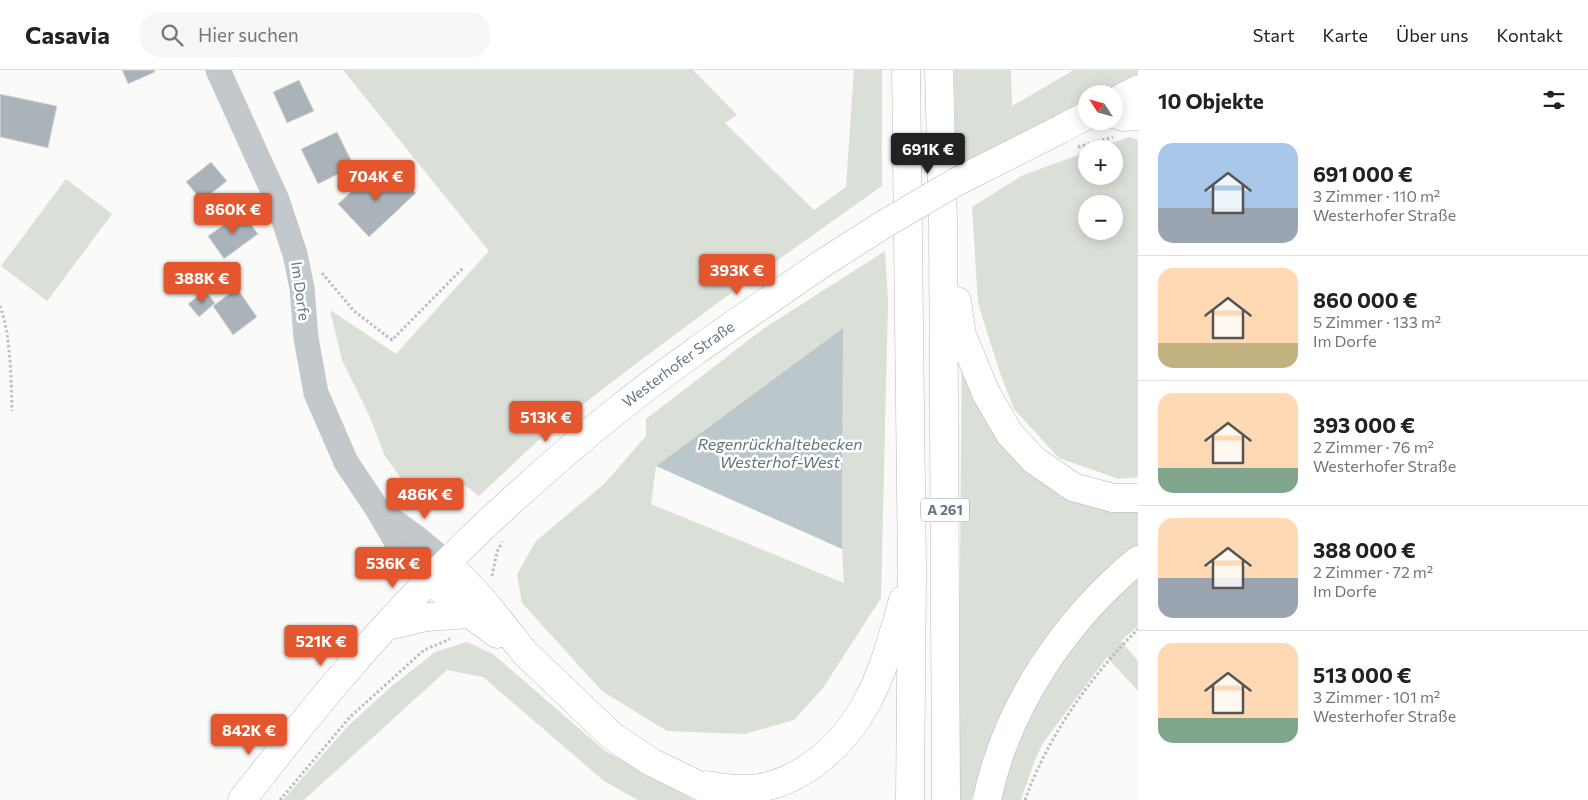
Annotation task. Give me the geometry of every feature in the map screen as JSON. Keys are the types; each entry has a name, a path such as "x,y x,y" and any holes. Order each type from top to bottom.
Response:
{"main road":[{"name":"A 261","path":"906,70 912,572 910,800"},
{"name":"A 261","path":"939,70 943,221 946,800"},
{"path":"1123,97 1138,89"},
{"path":"1123,118 1138,116"},
{"name":"Westerhofer Straße","path":"242,800 343,675 438,572 499,512 615,412 679,362 881,226 956,182 1067,139 1078,126"},
{"path":"943,221 962,335 986,393 1008,433 1034,460 1073,487 1112,498 1138,498"},
{"path":"987,800 1000,754 1019,709 1052,651 1083,613 1113,581 1138,560"},
{"path":"438,572 463,623"},
{"path":"438,572 482,599 525,653 612,736 651,762 729,800"},
{"path":"686,780 725,789 759,788 792,778 823,757 851,729 867,703 882,671 912,572"},
{"path":"387,626 426,617 463,623 525,653"}],"street":[{"name":"Im Dorfe","path":"218,70 277,200 295,254 302,288 306,338 316,393 346,462 378,510 404,555 438,572"}],"path":[{"path":"1067,139 1098,130"},
{"path":"295,254 303,258 323,275 354,311 392,340 464,267"},
{"path":"0,306 4,315 10,364 12,411"},
{"path":"492,578 497,552 504,539"},
{"path":"280,800 350,717 424,650 450,639 463,623"},
{"path":"1025,800 1038,768 1080,697 1102,668 1138,629"}],"shaded area":[{"path":"343,70 693,70 737,115 725,123 814,210 846,187 854,70 882,70 882,186 634,365 545,434 479,496 457,479 440,503 408,488 385,456 369,415 342,360 330,310 396,354 489,251"},
{"path":"954,70 1011,70 1012,106 1074,70 1138,70 1138,89 1123,92 1123,85 1078,85 1078,120 956,182"},
{"path":"1129,137 1138,140 1138,477 1119,479 1059,458 1014,409 1000,373 978,303 972,207 1021,176 1078,155 1078,185 1123,185 1123,140 1121,140"},
{"path":"66,179 112,214 47,301 1,266"},
{"path":"885,251 888,301 881,598 823,688 794,720 745,734 667,731 602,691 522,603 517,574 536,541 604,484 646,436 646,419 763,329","holes":["843,328 842,549 844,583 651,504 656,466"]},
{"path":"962,335 1034,460 1138,498 1138,548 995,740 971,800 958,800"},
{"path":"1138,572 1138,626 1121,641 1138,661 1138,691 1107,657 1043,743 1034,762 1021,800 994,800 1051,666"},
{"path":"467,642 493,654 605,751 694,800 638,800 604,781 483,677 447,670 304,800 283,800 348,726 392,686 435,652"}],"water":[{"name":"Regenrückhaltebecken Westerhof-West","path":"843,328 842,549 656,466"}],"building":[{"path":"122,70 154,70 155,72 128,84"},
{"path":"299,80 314,111 287,123 273,92"},
{"path":"0,94 57,106 48,148 0,137"},
{"path":"337,132 354,166 318,184 301,149"},
{"path":"211,162 227,181 202,201 186,182"},
{"path":"396,172 416,193 369,237 338,204 367,177 378,188"},
{"path":"242,212 258,234 224,259 208,236"},
{"path":"237,288 257,317 233,335 213,306"},
{"path":"205,290 215,303 199,317 188,304"}]}
